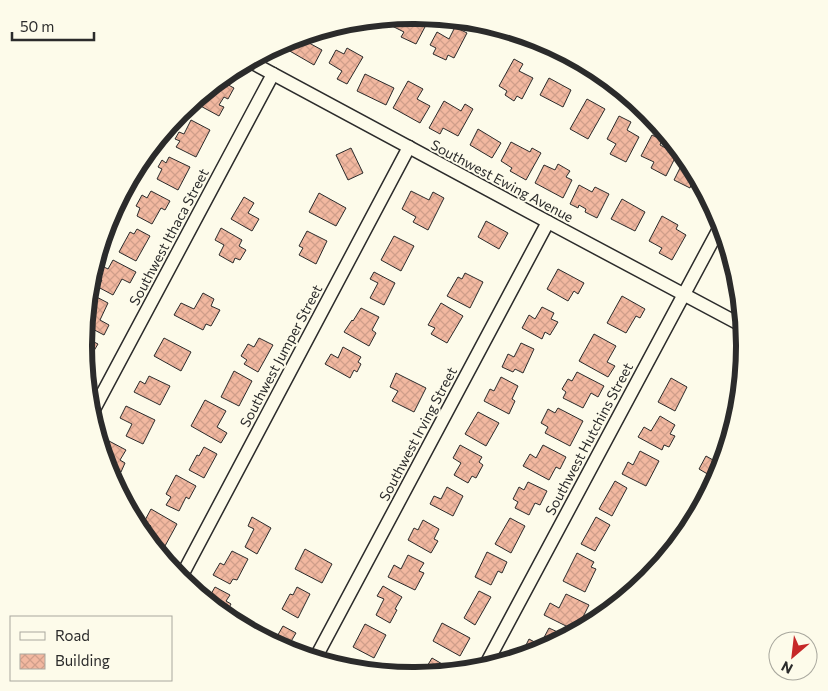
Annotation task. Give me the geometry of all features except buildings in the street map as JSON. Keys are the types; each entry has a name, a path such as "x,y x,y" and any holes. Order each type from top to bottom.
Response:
{"street":[{"name":"Southwest Ewing Avenue","path":"257,65 735,322"},
{"name":"Southwest Ithaca Street","path":"97,403 273,74"},
{"name":"Southwest Jumper Street","path":"184,571 409,147"},
{"name":"Southwest Irving Street","path":"319,652 548,222"},
{"name":"Southwest Hutchins Street","path":"489,658 716,234"}]}
